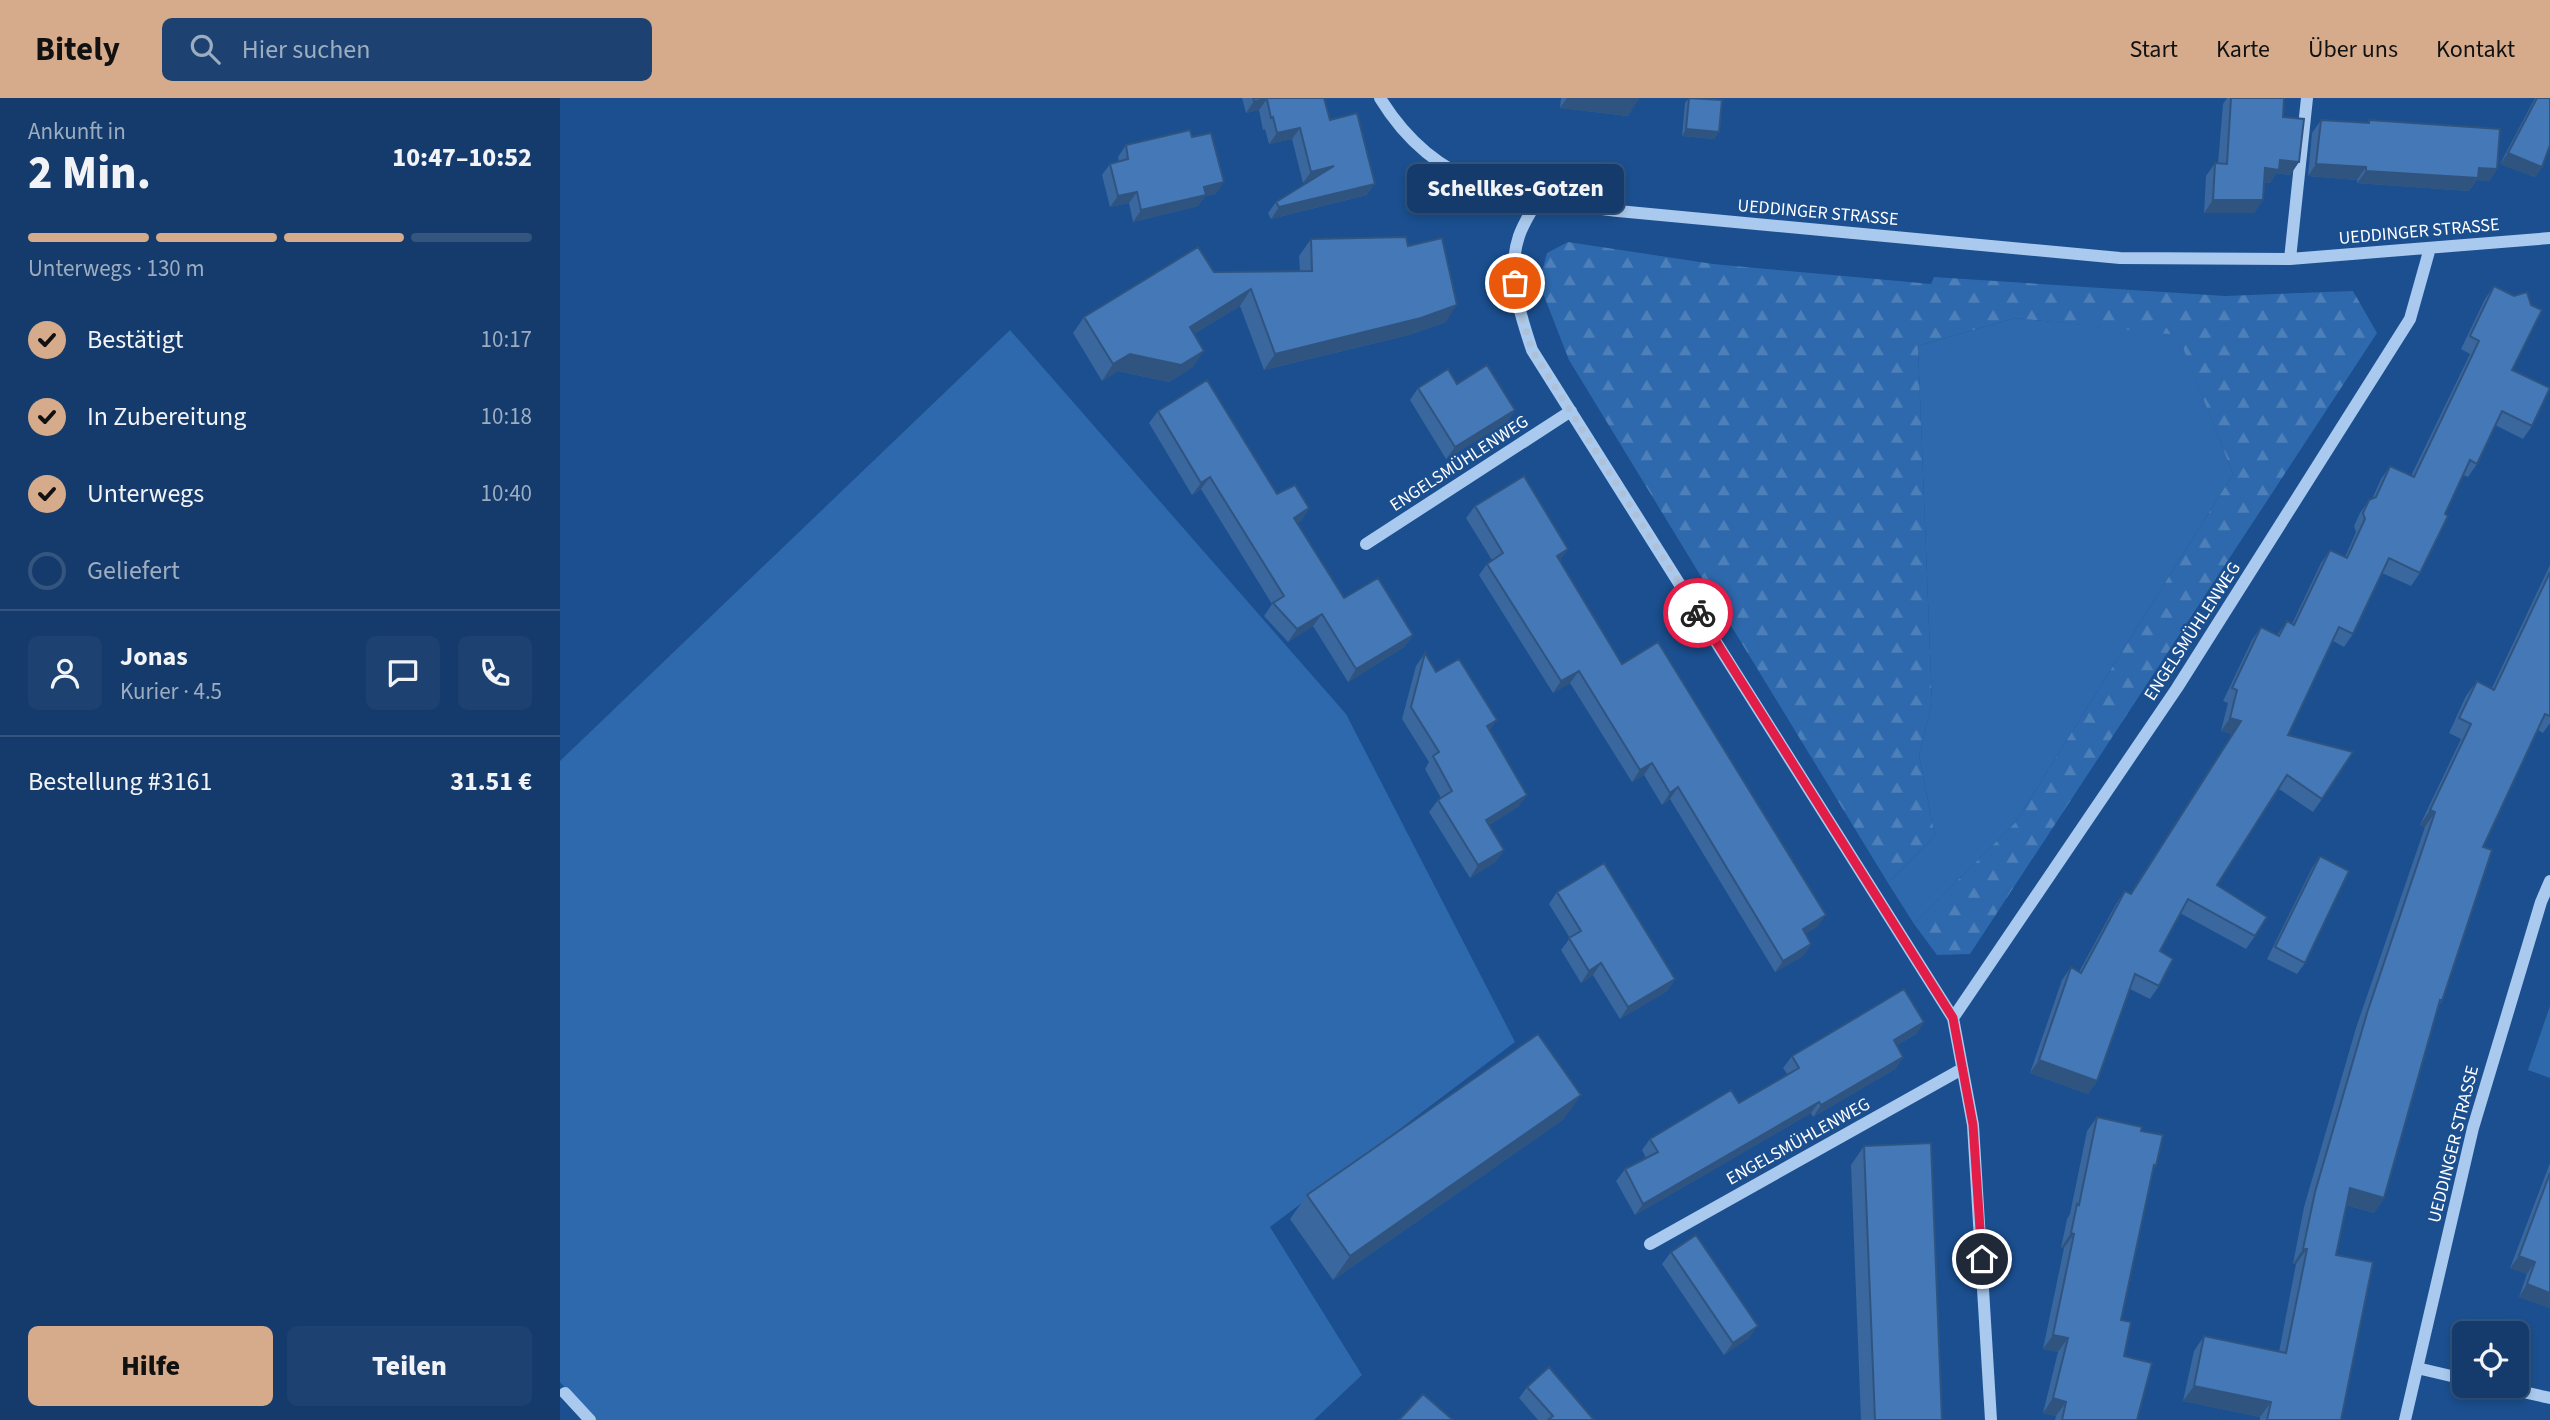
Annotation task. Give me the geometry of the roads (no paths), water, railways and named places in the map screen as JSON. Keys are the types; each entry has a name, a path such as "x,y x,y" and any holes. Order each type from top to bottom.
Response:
{"street":[{"name":"UEDDINGER STRASSE","path":"1380,98 1396,124 1440,164 1473,181 1537,201 2120,258 2290,260 2550,239"},
{"path":"2290,260 2306,98"},
{"path":"1537,201 1520,235 1513,262 1517,303 1532,350 1953,1018 1973,1125 1991,1420"},
{"name":"ENGELSMÜHLENWEG","path":"1953,1018 2178,688 2397,339 2410,318 2430,248"},
{"name":"ENGELSMÜHLENWEG","path":"1366,544 1571,411"},
{"name":"UEDDINGER STRASSE","path":"2406,1420 2473,1128 2541,902 2550,881"},
{"name":"ENGELSMÜHLENWEG","path":"1650,1244 1962,1069"},
{"path":"2417,1368 2452,1376"},
{"path":"565,1393 590,1420"},
{"path":"2529,1393 2550,1398"}],"place":[{"name":"Schellkes-Gotzen","path":"1515,283"}]}
